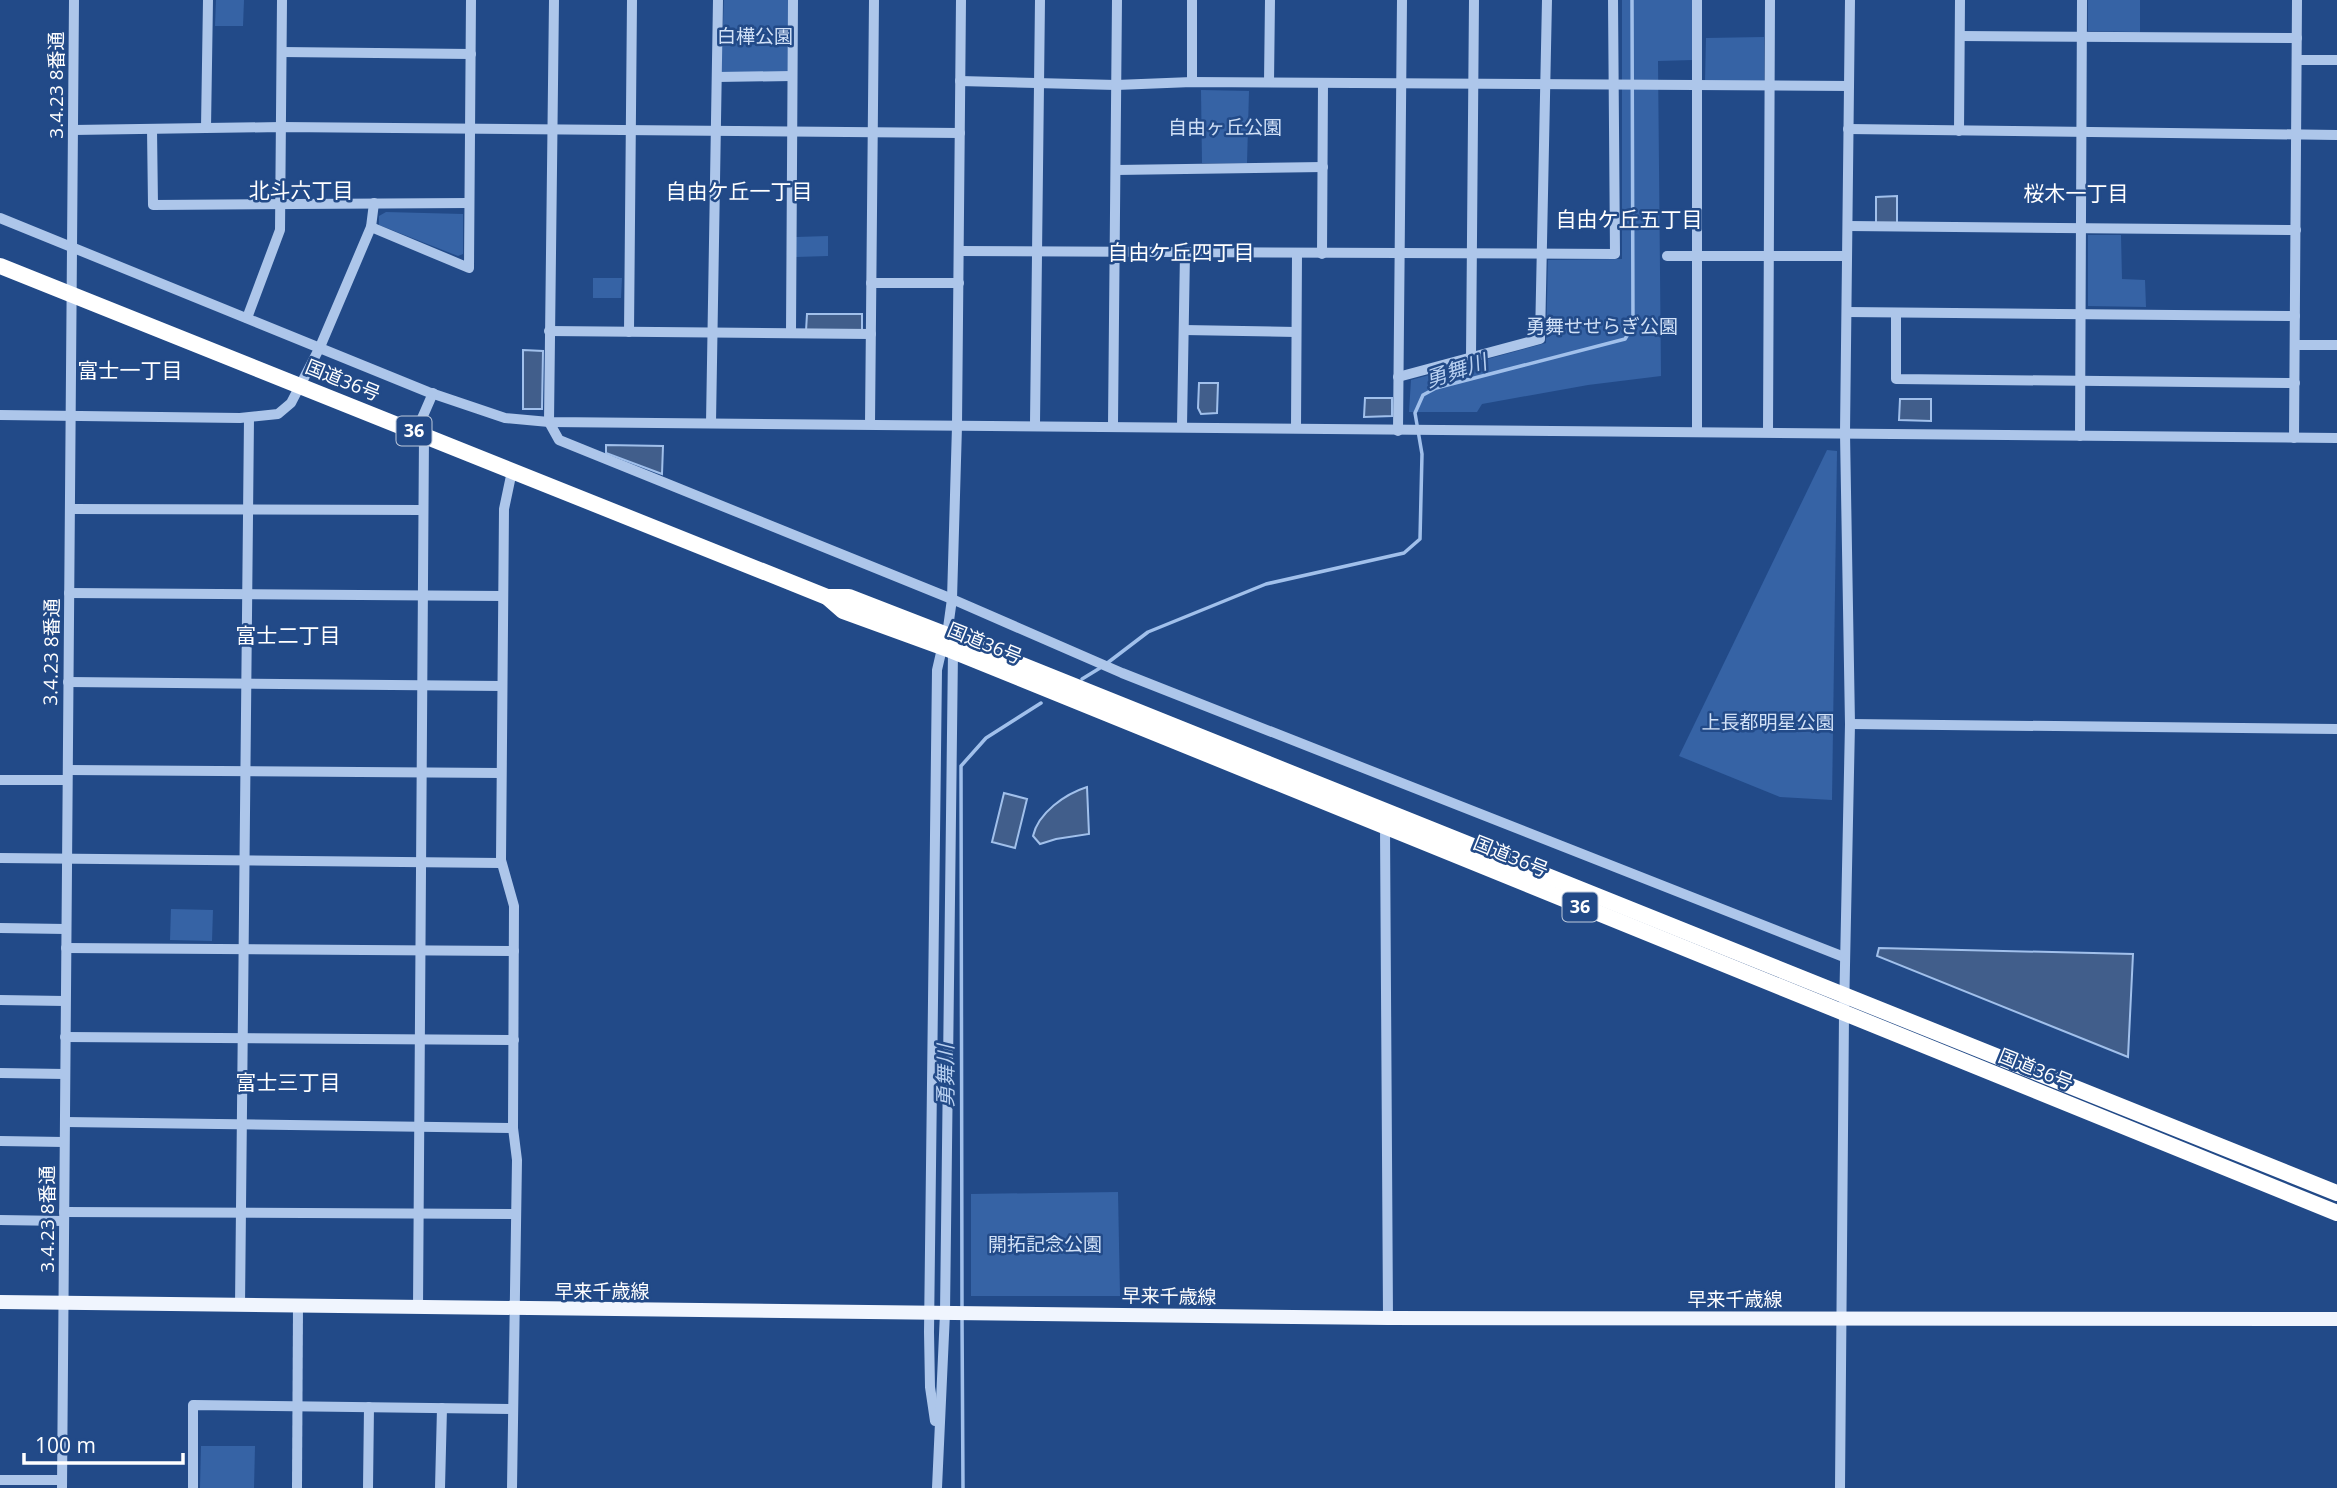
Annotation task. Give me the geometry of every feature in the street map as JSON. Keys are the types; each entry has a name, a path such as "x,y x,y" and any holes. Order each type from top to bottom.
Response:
{"highway":[{"name":"国道36号","path":"0,266 827,597 849,597 947,645 1389,821 1844,994 2337,1193"},
{"name":"国道36号","path":"1389,821 1844,1014 2337,1213"}],"main road":[{"name":"早来千歳線","path":"0,1302 1388,1318 2337,1320"}],"street":[{"name":"3.4.23 8番通","path":"62,1484 74,0"},
{"path":"206,128 208,0"},
{"path":"247,318 280,230 282,0"},
{"path":"371,227 469,268 471,0"},
{"path":"554,0 549,422 559,440 952,599 1084,658 1844,957"},
{"path":"629,332 632,0"},
{"path":"711,423 718,0"},
{"path":"791,333 793,0"},
{"path":"870,424 874,0"},
{"path":"937,1488 938,1437 930,1387 950,1313 947,645 952,599 957,426 961,0"},
{"path":"1035,424 1040,0"},
{"path":"1113,425 1117,0"},
{"path":"1192,0 1192,82"},
{"path":"1269,82 1270,0"},
{"path":"1402,0 1398,377 1402,431"},
{"path":"1471,357 1474,0"},
{"path":"1398,377 1540,339 1547,0"},
{"path":"959,251 1472,256 1615,254 1617,86 1613,0"},
{"path":"1697,0 1697,431"},
{"path":"1768,432 1770,0"},
{"path":"1840,1488 1844,957 1850,724 1845,433 1850,0"},
{"path":"1959,131 1960,0"},
{"path":"2080,436 2082,0"},
{"path":"2294,438 2297,0"},
{"path":"1960,36 2297,38"},
{"path":"282,52 471,54"},
{"path":"2297,60 2337,60"},
{"path":"717,77 792,76"},
{"path":"960,80 1116,85 1269,82 1544,86 1849,86"},
{"path":"1322,254 1323,83"},
{"path":"73,130 281,127 960,133"},
{"path":"152,129 153,205 280,202 469,203"},
{"path":"1849,130 2337,135"},
{"path":"1116,170 1323,167"},
{"path":"0,415 248,418 270,416 283,411 291,403 320,347 371,227 374,203"},
{"path":"0,218 433,393 505,418 549,422 957,426 1035,424 1402,431 1697,431 2337,438"},
{"path":"1847,226 2296,230"},
{"path":"1182,426 1185,253"},
{"path":"1296,428 1297,254"},
{"path":"1667,256 1847,256"},
{"path":"871,283 959,283"},
{"path":"1847,312 2295,316"},
{"path":"1896,313 1896,379 2295,383"},
{"path":"1184,330 1296,332"},
{"path":"550,331 871,334"},
{"path":"2295,345 2337,345"},
{"path":"418,1308 423,597 420,434 433,393"},
{"path":"240,1306 248,418"},
{"path":"512,471 504,509 502,863 514,906 513,1128 517,1160 513,1309 513,1488"},
{"path":"70,509 423,510"},
{"path":"69,593 503,596"},
{"path":"68,682 502,686"},
{"path":"1850,724 2337,729"},
{"path":"0,780 67,775 245,771 502,773"},
{"path":"1388,1318 1389,821"},
{"path":"0,858 502,863"},
{"path":"0,928 66,929"},
{"path":"66,948 514,951"},
{"path":"0,1000 65,1001"},
{"path":"65,1037 514,1040"},
{"path":"0,1073 65,1074"},
{"path":"65,1122 513,1128"},
{"path":"0,1141 64,1142"},
{"path":"0,1220 241,1212 516,1214"},
{"path":"297,1488 298,1307"},
{"path":"193,1488 193,1405 513,1409"},
{"path":"368,1488 369,1407"},
{"path":"440,1488 442,1408"},
{"path":"0,1480 62,1484"}],"green space":[{"path":"216,0 244,0 243,26 215,26"},
{"name":"白樺公園","path":"724,0 789,0 788,72 721,72"},
{"name":"勇舞せせらぎ公園","path":"1622,0 1692,0 1693,60 1658,61 1661,376 1588,385 1482,404 1477,412 1409,412 1411,380 1546,343 1548,260 1622,259"},
{"path":"2088,0 2140,0 2140,32 2088,31"},
{"path":"1764,37 1764,81 1705,81 1706,38"},
{"name":"自由ヶ丘公園","path":"1201,90 1249,91 1247,163 1202,163"},
{"path":"386,212 463,214 463,254 458,256 379,225 379,216"},
{"path":"2088,235 2121,235 2122,279 2145,280 2146,307 2088,306"},
{"path":"828,236 828,256 796,257 796,237"},
{"path":"593,278 622,278 621,298 593,298"},
{"name":"上長都明星公園","path":"1827,450 1837,451 1832,800 1780,797 1679,756"},
{"path":"171,909 213,910 212,941 170,940"},
{"name":"開拓記念公園","path":"1118,1192 1120,1296 971,1296 971,1194"},
{"path":"201,1446 255,1446 254,1488 200,1488"}],"shaded area":[{"path":"1897,196 1897,224 1876,224 1876,197"},
{"path":"807,314 862,314 862,331 806,331"},
{"path":"523,350 543,351 542,409 523,409"},
{"path":"1199,383 1218,383 1217,413 1201,414 1198,408"},
{"path":"1365,398 1392,398 1392,416 1364,417"},
{"path":"1900,399 1931,399 1931,421 1899,420"},
{"path":"606,445 663,446 662,474 606,453"},
{"path":"1087,787 1089,834 1040,844 1033,836 1046,812 1070,794"},
{"path":"1004,793 1027,799 1015,848 992,842"},
{"path":"1879,948 2133,954 2128,1057 1877,956"}],"waterway":[{"name":"勇舞川","path":"1106,664 1148,632 1266,584 1404,553 1420,539 1422,454 1415,413 1423,395 1436,388 1625,339 1633,326 1632,0"},
{"name":"勇舞川","path":"1082,679 1100,668"},
{"name":"勇舞川","path":"962,1308 961,766 986,738 1041,703"},
{"name":"勇舞川","path":"962,1316 963,1488"}],"district":[{"name":"北斗六丁目","path":"301,191"},
{"name":"自由ケ丘一丁目","path":"739,192"},
{"name":"桜木一丁目","path":"2076,194"},
{"name":"自由ケ丘五丁目","path":"1629,220"},
{"name":"自由ケ丘四丁目","path":"1181,253"},
{"name":"富士一丁目","path":"130,371"},
{"name":"富士二丁目","path":"288,636"},
{"name":"富士三丁目","path":"288,1083"}]}
